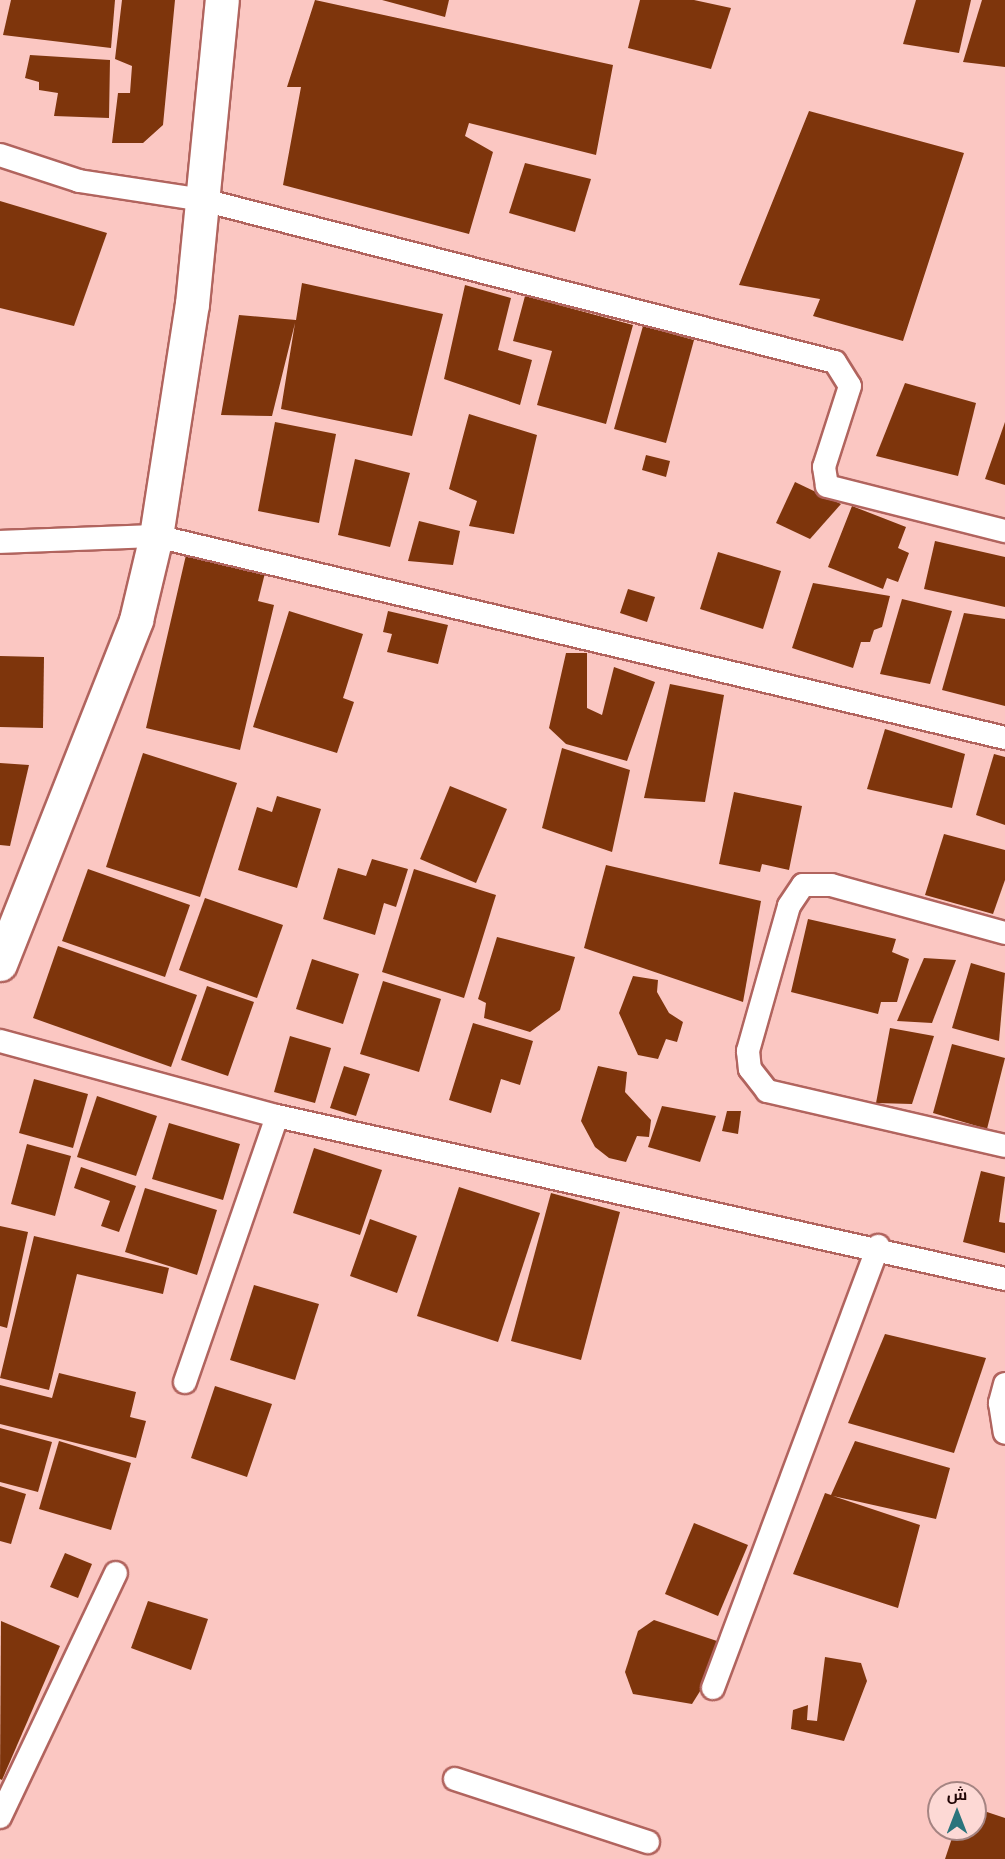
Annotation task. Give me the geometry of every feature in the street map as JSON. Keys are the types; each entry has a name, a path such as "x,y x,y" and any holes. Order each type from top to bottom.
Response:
{"street":[{"path":"0,964 136,620 156,536 203,200 222,0"},
{"path":"0,155 79,181 203,200 835,362 850,386 824,467 827,486 1005,531"},
{"path":"0,542 156,536 1005,738"},
{"path":"1005,933 831,885 803,885 789,906 748,1051 750,1069 767,1091 1005,1146"},
{"path":"0,1041 277,1116 878,1246 1005,1279"},
{"path":"184,1382 277,1116"},
{"path":"713,1688 878,1246"},
{"path":"1005,1384 1000,1403 1005,1433"},
{"path":"0,1817 116,1573"},
{"path":"455,1779 647,1843"}],"building":[{"path":"11,0 115,0 111,48 3,35"},
{"path":"122,0 175,0 163,125 143,143 112,143 118,93 130,93 132,66 115,59"},
{"path":"315,0 613,65 596,155 469,123 465,136 493,152 469,234 283,185 301,87 287,87"},
{"path":"382,0 449,0 445,17"},
{"path":"640,0 694,0 731,8 711,69 628,48"},
{"path":"916,0 971,0 959,53 903,44"},
{"path":"982,0 1005,0 1005,67 963,62"},
{"path":"30,55 110,60 109,118 54,116 58,93 39,90 39,82 25,78"},
{"path":"809,111 964,153 903,341 813,316 820,299 739,285"},
{"path":"525,163 591,179 575,232 509,213"},
{"path":"0,201 107,233 74,326 0,308"},
{"path":"302,283 443,314 412,436 281,409 295,323 272,416 221,415 239,315 296,320"},
{"path":"465,285 511,298 498,350 532,360 520,405 444,379"},
{"path":"525,296 633,325 606,424 537,405 552,351 513,341"},
{"path":"643,326 694,340 666,443 614,429"},
{"path":"905,383 976,403 958,476 876,456"},
{"path":"469,414 537,435 514,534 469,526 477,501 449,489"},
{"path":"275,422 336,434 319,523 258,511"},
{"path":"1005,422 1005,485 985,479"},
{"path":"646,455 670,461 666,477 642,470"},
{"path":"355,459 410,473 390,547 338,535"},
{"path":"795,482 841,504 810,539 776,523"},
{"path":"852,506 906,527 898,548 909,553 898,582 887,578 883,589 828,567"},
{"path":"419,521 460,531 453,565 408,561"},
{"path":"935,541 1005,557 1005,607 924,589"},
{"path":"718,552 781,571 763,629 700,609"},
{"path":"186,555 265,573 258,601 274,605 240,750 146,728"},
{"path":"813,583 890,596 882,627 874,630 870,642 861,642 853,668 792,648"},
{"path":"628,589 655,597 647,622 620,613"},
{"path":"902,599 952,611 930,684 880,674"},
{"path":"289,611 363,634 343,698 354,702 337,753 253,727"},
{"path":"388,611 448,625 438,664 387,652 392,634 383,632"},
{"path":"964,613 1005,619 1005,706 942,690"},
{"path":"566,653 587,653 587,708 602,715 614,667 655,682 627,761 566,744 549,728"},
{"path":"0,656 44,657 43,728 0,727"},
{"path":"670,684 724,695 705,802 644,798"},
{"path":"885,729 965,754 952,808 867,789"},
{"path":"562,748 630,770 612,852 542,828"},
{"path":"143,753 237,783 200,897 106,867"},
{"path":"994,754 1005,757 1005,825 976,815"},
{"path":"0,763 29,765 10,846 0,845"},
{"path":"450,786 507,809 476,883 420,859"},
{"path":"734,792 802,806 789,870 762,864 760,872 719,864"},
{"path":"277,796 321,809 297,888 238,870 257,807 272,812"},
{"path":"944,834 1005,850 1005,880 993,914 925,895"},
{"path":"372,859 408,869 396,907 384,903 375,935 323,919 338,868 366,876"},
{"path":"606,865 761,901 743,1002 584,948"},
{"path":"88,869 190,905 165,977 62,941"},
{"path":"414,869 496,895 464,998 382,972"},
{"path":"205,898 283,925 257,998 179,970"},
{"path":"808,919 896,939 892,952 909,959 897,1002 881,1002 878,1014 791,992"},
{"path":"497,937 575,957 560,1010 530,1032 484,1018 486,1003 478,999"},
{"path":"58,946 197,995 171,1067 33,1018"},
{"path":"924,958 956,960 932,1023 897,1021"},
{"path":"312,959 359,974 343,1024 296,1009"},
{"path":"971,963 1005,973 999,1041 952,1028"},
{"path":"633,976 658,980 657,992 669,1013 683,1022 677,1042 666,1039 658,1059 638,1055 619,1013"},
{"path":"383,981 441,999 419,1072 360,1054"},
{"path":"207,986 254,1002 228,1076 181,1060"},
{"path":"473,1023 533,1041 520,1085 501,1079 491,1113 449,1100"},
{"path":"890,1028 934,1036 912,1104 876,1103"},
{"path":"290,1036 331,1048 315,1103 274,1092"},
{"path":"952,1044 1005,1058 987,1129 933,1113"},
{"path":"344,1066 370,1074 356,1116 330,1108"},
{"path":"598,1066 627,1072 625,1092 651,1120 649,1137 637,1136 626,1162 609,1158 595,1147 581,1121"},
{"path":"34,1079 88,1094 73,1148 19,1133"},
{"path":"97,1096 157,1116 136,1176 77,1157"},
{"path":"662,1106 716,1116 700,1162 648,1147"},
{"path":"727,1111 741,1111 738,1134 722,1131"},
{"path":"169,1123 240,1144 223,1200 152,1179"},
{"path":"27,1144 71,1156 55,1216 11,1204"},
{"path":"314,1148 382,1170 360,1235 293,1213"},
{"path":"81,1167 136,1186 119,1232 101,1226 110,1201 74,1188"},
{"path":"981,1171 1005,1177 999,1222 1005,1223 1005,1253 963,1242"},
{"path":"459,1187 540,1213 498,1342 417,1316"},
{"path":"145,1188 217,1210 197,1275 125,1252"},
{"path":"551,1193 620,1212 581,1360 511,1341"},
{"path":"370,1219 417,1236 397,1293 350,1276"},
{"path":"0,1226 28,1232 7,1328 0,1326"},
{"path":"34,1236 169,1268 163,1294 77,1274 49,1390 0,1378"},
{"path":"254,1285 319,1304 295,1380 230,1360"},
{"path":"885,1334 986,1358 954,1453 848,1423"},
{"path":"59,1373 136,1392 130,1417 146,1421 136,1458 0,1424 0,1385 52,1398"},
{"path":"215,1386 272,1404 247,1477 191,1458"},
{"path":"0,1428 52,1442 38,1492 0,1482"},
{"path":"59,1441 131,1463 111,1530 39,1509"},
{"path":"855,1441 950,1468 936,1519 833,1496 920,1525 898,1608 793,1574 825,1493 831,1495"},
{"path":"0,1486 26,1494 11,1544 0,1541"},
{"path":"694,1523 748,1545 718,1616 665,1594"},
{"path":"65,1553 92,1564 78,1598 50,1587"},
{"path":"148,1601 208,1619 191,1670 131,1648"},
{"path":"654,1620 729,1645 692,1704 633,1694 625,1672 638,1631"},
{"path":"1,1621 60,1646 2,1780 0,1779"},
{"path":"825,1657 861,1663 867,1681 844,1741 791,1729 793,1710 808,1705 807,1720 817,1721"},
{"path":"987,1812 1005,1818 1005,1859 945,1859 951,1841 987,1841"}]}
